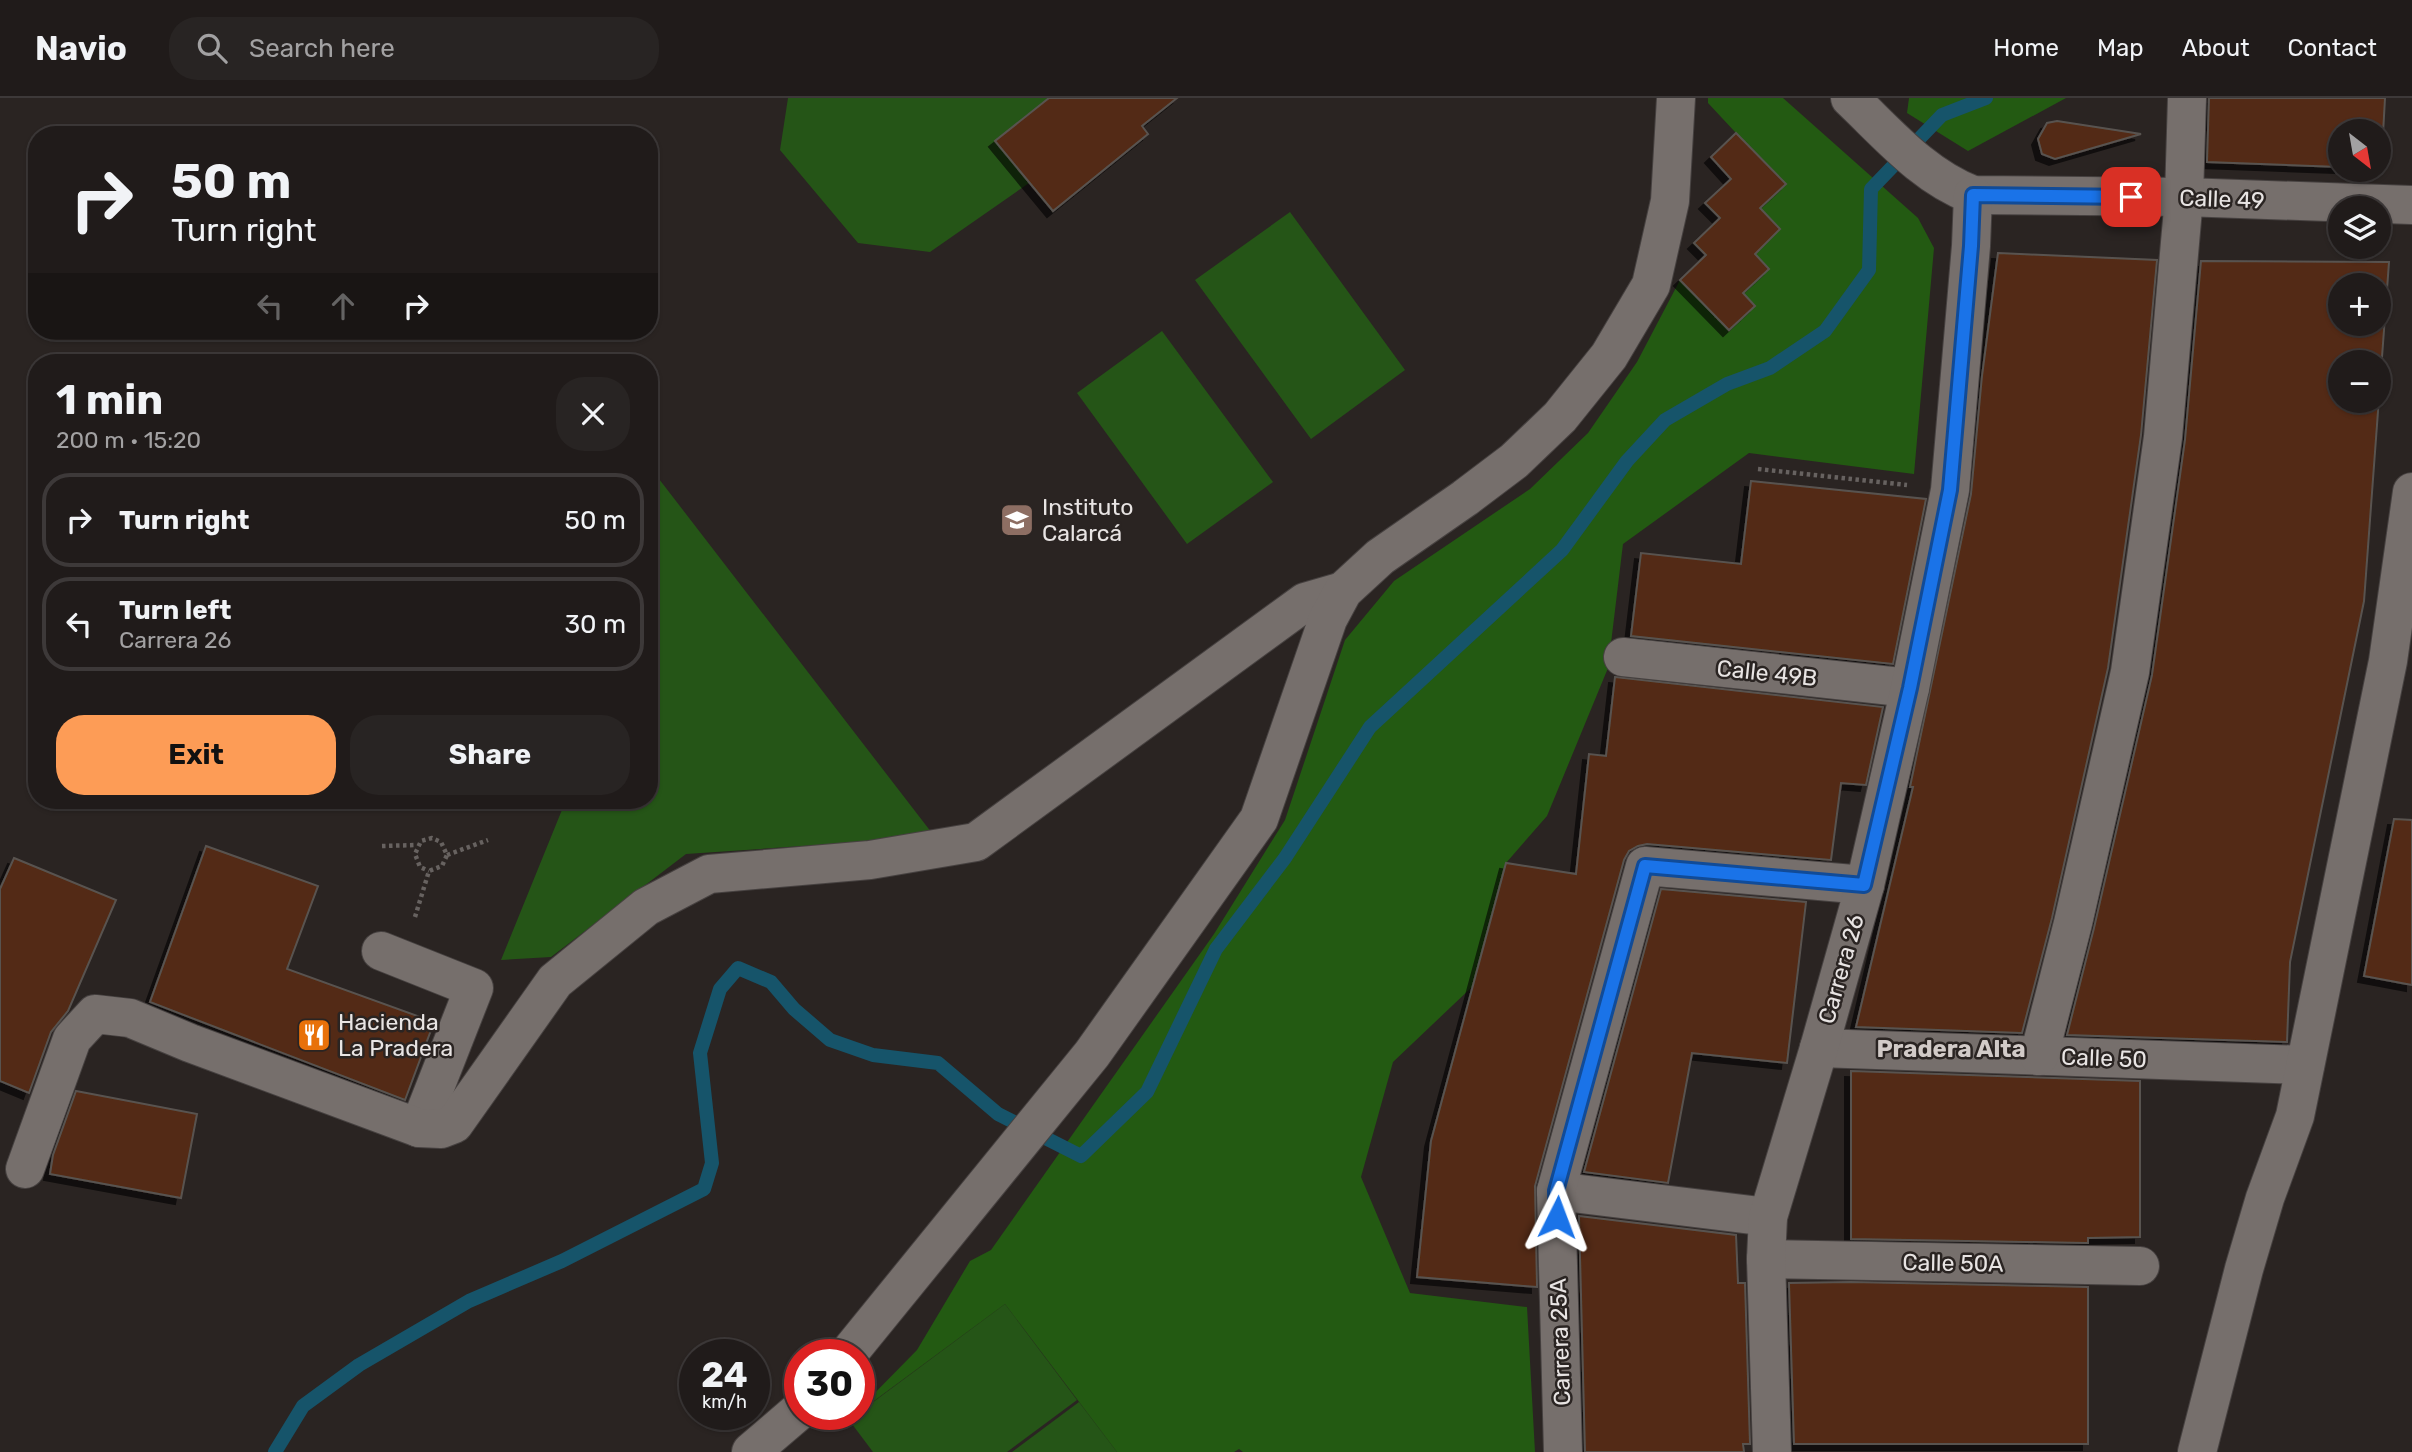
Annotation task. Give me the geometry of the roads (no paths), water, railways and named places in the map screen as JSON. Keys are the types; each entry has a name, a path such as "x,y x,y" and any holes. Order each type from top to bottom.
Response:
{"street":[{"path":"860,1339 1092,1054 1259,819 1328,619 1343,591 1380,557 1514,461 1560,417 1609,356 1651,285 1670,201 1676,98"},
{"path":"2039,1056 2073,923 2130,672 2163,437 2184,197 2188,98"},
{"path":"1862,110 1950,184"},
{"name":"Calle 49","path":"1950,184 2184,197 2412,205"},
{"name":"Carrera 26","path":"1772,1452 1766,1259 1768,1217 1864,885 1910,688 1950,490 1971,246 1950,184"},
{"path":"2197,1452 2244,1269 2265,1198 2295,1116 2388,661 2412,492"},
{"path":"25,1169 72,1039 95,1014 130,1018 419,1128 441,1129 454,1124 555,982 646,907 709,874 870,860 976,842 1305,601 1343,591"},
{"name":"Calle 49B","path":"1623,657 1910,688"},
{"name":"Carrera 25A","path":"1563,1452 1556,1191 1645,866 1864,885"},
{"path":"381,951 474,988 419,1128"},
{"name":"Calle 50","path":"1819,1048 2305,1065"},
{"path":"1556,1191 1768,1217"},
{"name":"Calle 50A","path":"1766,1259 2140,1266"},
{"path":"751,1452 784,1423"}],"waterway":[{"path":"275,1452 303,1406 359,1365 469,1301 562,1261 704,1189 712,1163 700,1053 720,989 738,968 771,982 794,1009 830,1040 873,1055 938,1063 998,1114 1081,1156 1147,1092 1216,949 1285,858 1370,727 1562,550 1627,461 1665,420 1727,384 1770,368 1825,331 1869,270 1871,189 1942,115 1986,98"}],"place":[{"name":"Instituto Calarcá","path":"1017,520"},
{"name":"Hacienda La Pradera","path":"314,1035"}],"district":[{"name":"Pradera Alta","path":"1951,1049"}]}
